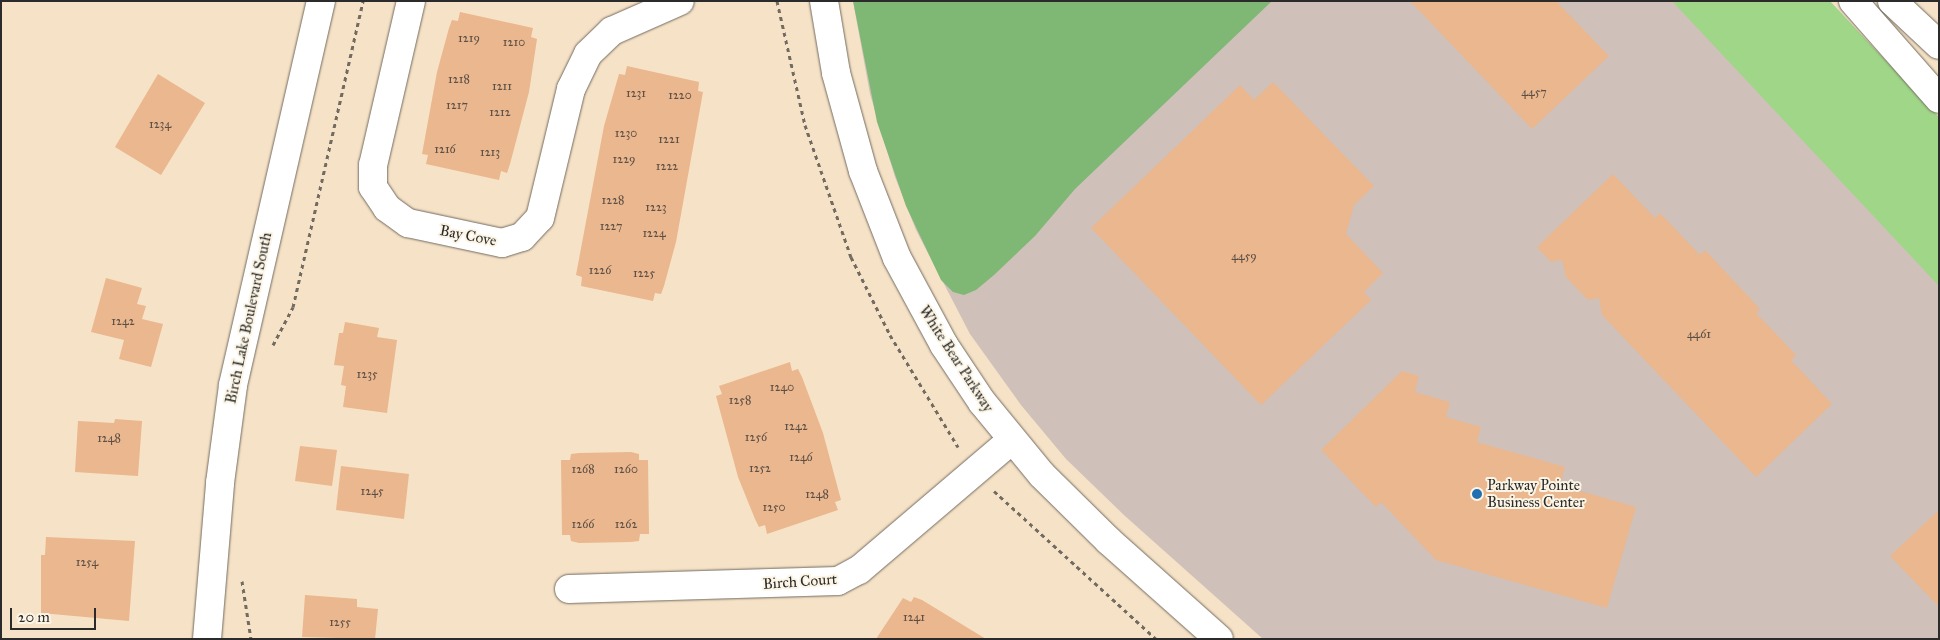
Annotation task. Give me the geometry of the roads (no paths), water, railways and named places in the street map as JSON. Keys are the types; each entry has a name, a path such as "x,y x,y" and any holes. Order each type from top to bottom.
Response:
{"main road":[{"name":"Birch Lake Boulevard South","path":"207,639 222,466 233,385 321,1"},
{"name":"Bay Cove","path":"411,1 373,165 373,187 388,208 408,223 502,243 522,237 540,218 571,89 588,54 612,31 680,1"},
{"name":"White Bear Parkway","path":"824,1 848,124 890,241 944,345 1012,440 1090,523 1219,639"},
{"path":"1853,1 1939,99"},
{"path":"1892,1 1939,45"},
{"name":"Birch Court","path":"569,589 838,581 859,570 1012,440"}],"place":[{"name":"Parkway Pointe Business Center","path":"1477,494"}]}
